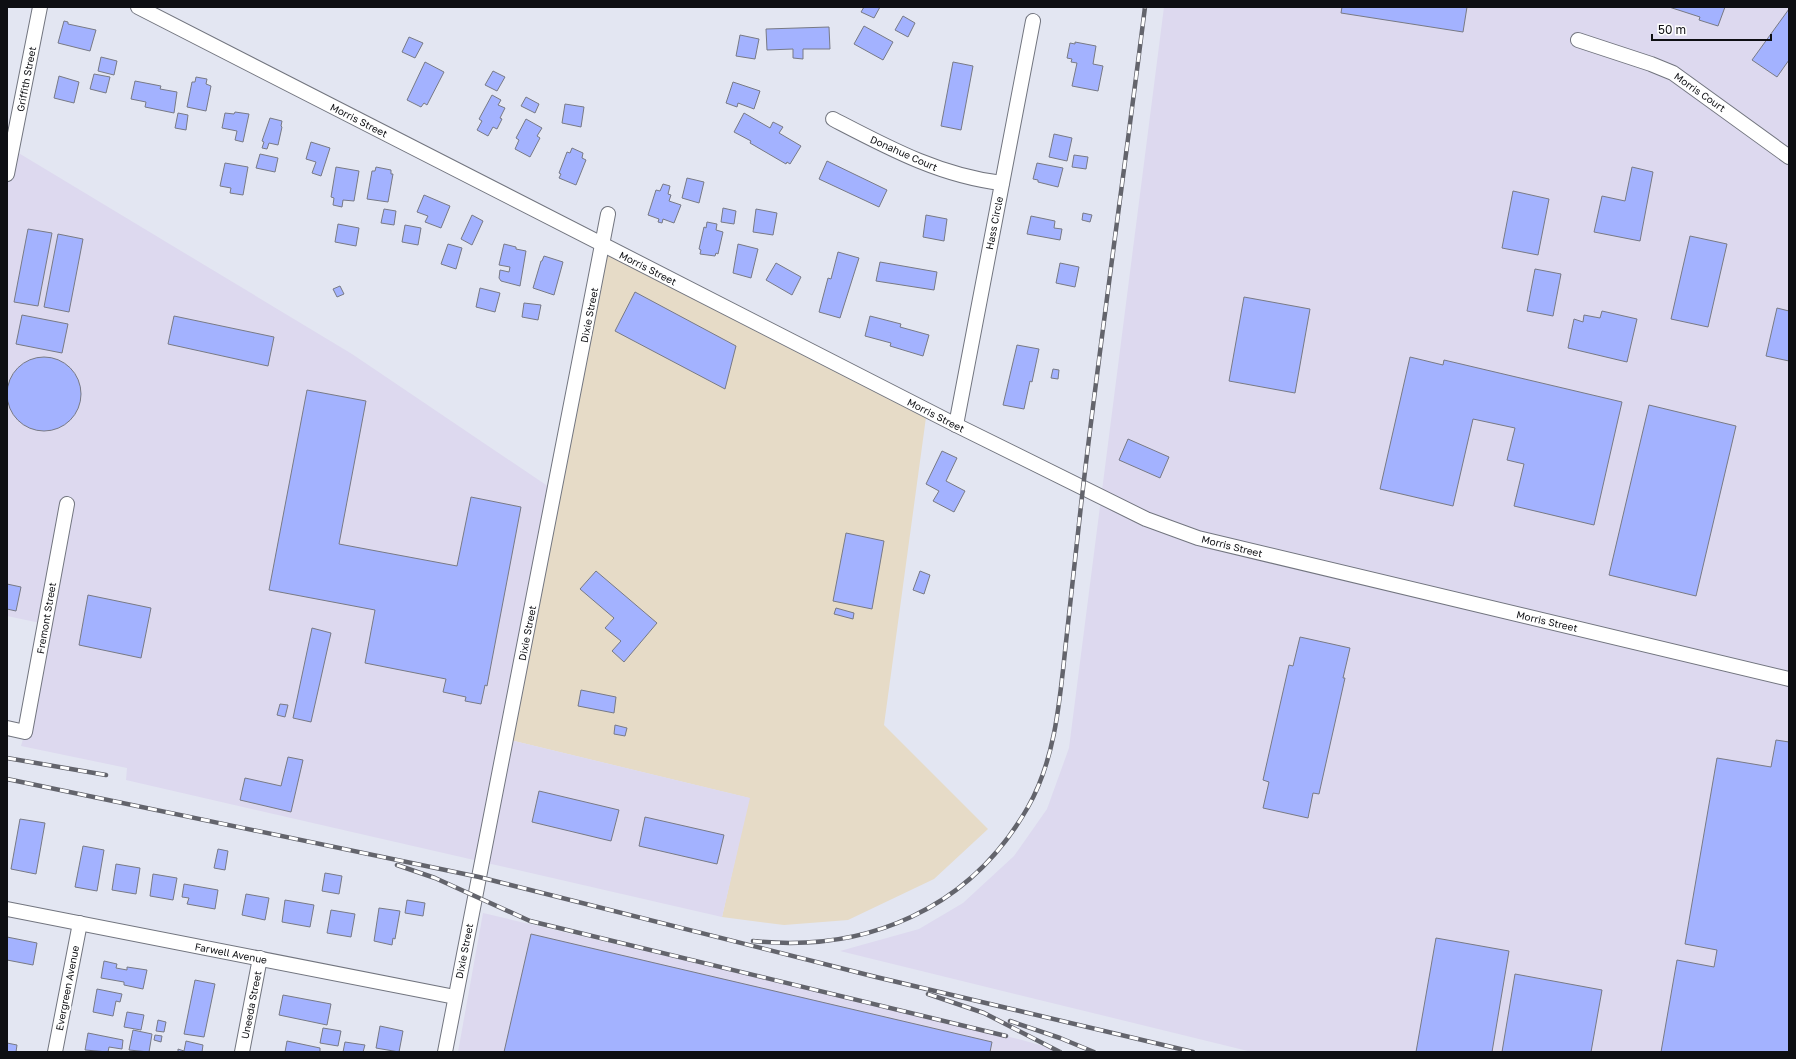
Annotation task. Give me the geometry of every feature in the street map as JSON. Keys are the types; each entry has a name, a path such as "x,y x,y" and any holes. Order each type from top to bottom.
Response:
{"street":[{"name":"Griffith Street","path":"7,174 40,7"},
{"name":"Morris Street","path":"138,7 956,425 1146,519 1198,538 1789,679"},
{"name":"Hass Circle","path":"956,425 1033,21"},
{"name":"Morris Court","path":"1578,40 1673,73 1789,157"},
{"name":"Donahue Court","path":"833,119 892,149 929,165 968,177 1002,183"},
{"name":"Dixie Street","path":"445,1052 608,214"},
{"name":"Fremont Street","path":"7,728 25,732 67,504"},
{"name":"Farwell Avenue","path":"7,909 455,996"},
{"name":"Evergreen Avenue","path":"55,1052 80,923"},
{"name":"Uneeda Street","path":"242,1052 260,958"}],"shaded area":[{"path":"1164,7 1789,7 1789,1052 1252,1052 840,951 919,929 963,903 1014,856 1047,809 1069,748"},
{"path":"7,146 352,354 555,491 506,739 750,798 722,917 126,780 127,768 21,746 25,732 45,624 7,616"},
{"path":"603,245 927,410 884,725 988,829 934,879 848,920 784,925 722,917 749,798 506,739"},
{"path":"483,913 1022,1040 1064,1052 458,1052"}],"building":[{"path":"864,7 880,7 874,18 861,12"},
{"path":"1342,7 1467,7 1463,32 1341,13"},
{"path":"1669,7 1725,7 1718,26 1699,20 1700,17"},
{"path":"1789,9 1789,60 1777,77 1752,60"},
{"path":"903,16 915,23 908,37 895,30"},
{"path":"64,21 68,22 68,24 96,30 90,51 58,43"},
{"path":"864,26 893,42 883,60 854,44"},
{"path":"829,27 830,49 803,49 803,59 793,58 793,49 767,50 766,29"},
{"path":"740,35 759,39 755,59 736,56"},
{"path":"409,37 423,43 415,58 402,52"},
{"path":"1075,42 1096,46 1093,64 1103,66 1098,91 1072,86 1077,63 1071,62 1072,59 1067,58 1070,43 1075,44"},
{"path":"101,57 117,61 114,75 98,71"},
{"path":"425,62 444,72 427,105 424,103 421,107 407,100"},
{"path":"953,62 973,66 961,130 941,126"},
{"path":"493,71 505,77 497,91 485,85"},
{"path":"94,74 110,77 106,93 90,89"},
{"path":"59,76 79,82 74,103 54,98"},
{"path":"196,77 207,79 206,84 211,86 206,111 187,107 192,82 195,82"},
{"path":"135,81 161,86 160,89 177,92 174,113 145,107 146,102 131,99"},
{"path":"733,82 760,91 754,109 738,103 737,107 726,103"},
{"path":"492,95 501,100 498,105 505,108 497,129 493,127 488,136 477,130 482,121 479,119"},
{"path":"526,97 539,104 535,113 521,106"},
{"path":"565,104 584,107 581,127 562,123"},
{"path":"235,112 249,114 243,142 235,140 237,131 222,128 225,113 234,114"},
{"path":"178,113 188,115 186,130 175,128"},
{"path":"744,113 770,128 773,122 783,127 779,133 801,146 790,164 787,162 786,164 750,143 751,141 734,132"},
{"path":"270,118 282,121 282,127 278,145 269,143 267,149 262,148 264,142 262,141"},
{"path":"526,119 542,128 537,136 540,138 530,157 515,149 519,140 516,138"},
{"path":"1054,134 1072,138 1067,161 1049,157"},
{"path":"311,142 330,148 321,176 312,173 316,162 306,159"},
{"path":"572,148 583,153 582,158 586,160 576,185 559,178 561,174 559,173 567,152 570,153"},
{"path":"260,154 278,158 275,172 256,168"},
{"path":"1074,155 1088,157 1086,169 1072,167"},
{"path":"827,161 887,190 879,207 819,179"},
{"path":"225,163 248,167 243,195 230,193 231,188 220,186"},
{"path":"1037,163 1063,168 1058,187 1038,182 1038,180 1033,179"},
{"path":"336,167 359,171 354,201 343,200 342,207 333,205 334,198 331,197"},
{"path":"376,167 391,170 391,174 393,174 388,202 367,199 372,171 375,171"},
{"path":"1632,167 1653,172 1640,241 1594,232 1602,196 1625,201"},
{"path":"687,178 704,182 699,203 682,198"},
{"path":"663,184 670,186 668,194 671,195 669,201 681,205 674,223 663,219 662,223 658,222 659,219 648,215 656,190 660,191"},
{"path":"1513,191 1549,199 1538,255 1502,248"},
{"path":"424,195 450,206 441,228 425,222 428,216 417,212"},
{"path":"723,208 736,211 734,224 721,222"},
{"path":"384,209 396,211 394,225 381,223"},
{"path":"756,209 777,213 773,235 753,232"},
{"path":"1083,213 1092,215 1090,222 1082,220"},
{"path":"472,215 483,221 472,245 461,239"},
{"path":"926,215 947,219 944,241 923,237"},
{"path":"1031,216 1055,221 1054,228 1062,229 1060,240 1027,234"},
{"path":"707,222 717,224 716,230 723,232 718,254 716,253 715,256 700,254 701,250 699,249 704,227 706,228"},
{"path":"338,224 359,228 356,246 335,242"},
{"path":"405,225 421,228 418,245 402,242"},
{"path":"28,229 52,233 38,306 14,302"},
{"path":"58,234 83,239 69,312 44,307"},
{"path":"1690,236 1727,244 1708,327 1671,319"},
{"path":"448,244 462,248 456,269 441,264"},
{"path":"504,244 526,251 520,286 501,281 499,278 500,270 509,272 510,267 499,265"},
{"path":"738,244 758,249 751,278 733,273"},
{"path":"838,252 859,258 840,318 819,312 828,278 831,279"},
{"path":"544,256 563,262 554,295 533,288 541,261"},
{"path":"880,262 937,272 934,290 876,281"},
{"path":"776,263 801,277 792,295 766,280"},
{"path":"1060,263 1079,267 1075,287 1056,283"},
{"path":"1535,269 1561,274 1553,316 1527,311"},
{"path":"340,286 344,294 337,297 333,289"},
{"path":"480,288 500,293 495,312 476,307"},
{"path":"635,292 736,346 725,389 615,331"},
{"path":"1244,297 1310,309 1295,393 1229,381"},
{"path":"524,303 541,305 538,320 522,317"},
{"path":"1777,308 1789,311 1789,361 1766,356"},
{"path":"1602,311 1637,319 1627,362 1568,348 1574,319 1583,322 1584,315 1600,318"},
{"path":"22,315 68,324 62,353 16,344"},
{"path":"174,316 274,337 268,366 168,344"},
{"path":"870,316 901,324 900,327 929,335 923,356 890,346 891,343 865,336"},
{"path":"1017,345 1039,349 1032,382 1030,381 1024,409 1003,405"},
{"path":"44,357 65,363 75,373 81,394 75,415 65,425 44,431 23,425 13,415 7,394 13,373 23,363"},
{"path":"1410,357 1443,365 1444,360 1622,402 1594,525 1514,506 1524,464 1507,460 1515,428 1473,419 1453,506 1380,489"},
{"path":"1053,369 1059,370 1058,379 1051,378"},
{"path":"307,390 366,401 339,544 457,566 471,497 521,507 487,686 485,685 481,704 465,701 466,697 443,692 446,679 365,663 375,610 269,590"},
{"path":"1649,405 1736,426 1696,596 1609,575"},
{"path":"1128,439 1169,457 1160,478 1119,460"},
{"path":"942,451 957,458 946,481 965,491 954,512 933,501 939,491 926,484"},
{"path":"846,533 884,541 872,609 833,601"},
{"path":"596,571 657,623 624,662 612,651 621,641 605,628 614,618 580,589"},
{"path":"920,571 930,575 924,594 913,590"},
{"path":"7,584 21,587 16,611 7,609"},
{"path":"88,595 151,608 141,658 79,645"},
{"path":"836,608 854,613 853,619 834,614"},
{"path":"312,628 331,633 311,722 293,718"},
{"path":"1300,637 1350,648 1343,678 1345,678 1319,794 1313,793 1308,818 1263,808 1269,782 1263,780 1289,665 1293,666"},
{"path":"581,690 616,697 614,713 578,706"},
{"path":"280,704 288,705 285,717 277,715"},
{"path":"615,725 627,728 625,736 614,734"},
{"path":"1776,740 1789,742 1789,1052 1661,1052 1677,960 1714,967 1717,950 1685,944 1717,758 1771,767"},
{"path":"288,757 303,760 291,812 240,800 245,778 281,786"},
{"path":"539,791 619,810 611,841 532,822"},
{"path":"645,817 724,835 717,864 639,846"},
{"path":"20,819 45,823 36,874 11,869"},
{"path":"83,846 104,850 97,891 75,887"},
{"path":"218,849 228,851 225,870 214,868"},
{"path":"116,864 140,868 136,894 112,890"},
{"path":"325,873 342,876 339,894 322,891"},
{"path":"153,874 177,878 173,900 150,896"},
{"path":"184,884 218,890 215,909 187,904 189,898 182,897"},
{"path":"246,894 269,898 265,920 242,915"},
{"path":"285,900 314,905 310,927 282,922"},
{"path":"407,900 425,903 423,916 405,913"},
{"path":"379,908 400,911 395,939 393,938 392,945 374,941"},
{"path":"331,910 355,914 351,937 327,933"},
{"path":"531,934 992,1042 990,1052 504,1052"},
{"path":"7,937 37,943 33,965 7,960"},
{"path":"1436,938 1509,951 1492,1052 1416,1052"},
{"path":"104,961 117,964 116,968 127,970 127,967 147,970 143,989 124,985 124,982 101,978"},
{"path":"1515,974 1602,990 1591,1052 1502,1052"},
{"path":"195,980 215,984 204,1037 184,1034"},
{"path":"97,989 122,994 120,1002 116,1001 113,1016 93,1012"},
{"path":"283,995 331,1004 327,1025 279,1015"},
{"path":"127,1012 144,1015 141,1030 124,1027"},
{"path":"158,1020 166,1022 164,1032 156,1031"},
{"path":"380,1026 403,1031 399,1052 376,1048"},
{"path":"323,1028 341,1031 338,1046 320,1043"},
{"path":"133,1030 152,1034 149,1052 129,1050"},
{"path":"88,1033 123,1040 122,1049 109,1047 108,1052 85,1050"},
{"path":"155,1035 162,1036 161,1042 154,1040"},
{"path":"186,1041 203,1045 202,1052 178,1052 178,1049 184,1051"},
{"path":"287,1041 320,1048 320,1052 285,1052"},
{"path":"345,1042 365,1045 363,1052 343,1052"},
{"path":"7,1043 17,1045 16,1052 7,1052"}],"railway":[{"path":"753,941 795,943 836,939 875,931 912,917 946,897 977,873 1004,843 1028,807 1037,788 1051,748 1059,705 1090,428 1145,7"},
{"path":"7,758 106,775"},
{"path":"7,779 479,877 876,977 1193,1052"},
{"path":"397,865 435,878 530,921 1006,1036"},
{"path":"928,994 984,1013 1060,1052"},
{"path":"1010,1021 1060,1038 1094,1052"}]}
